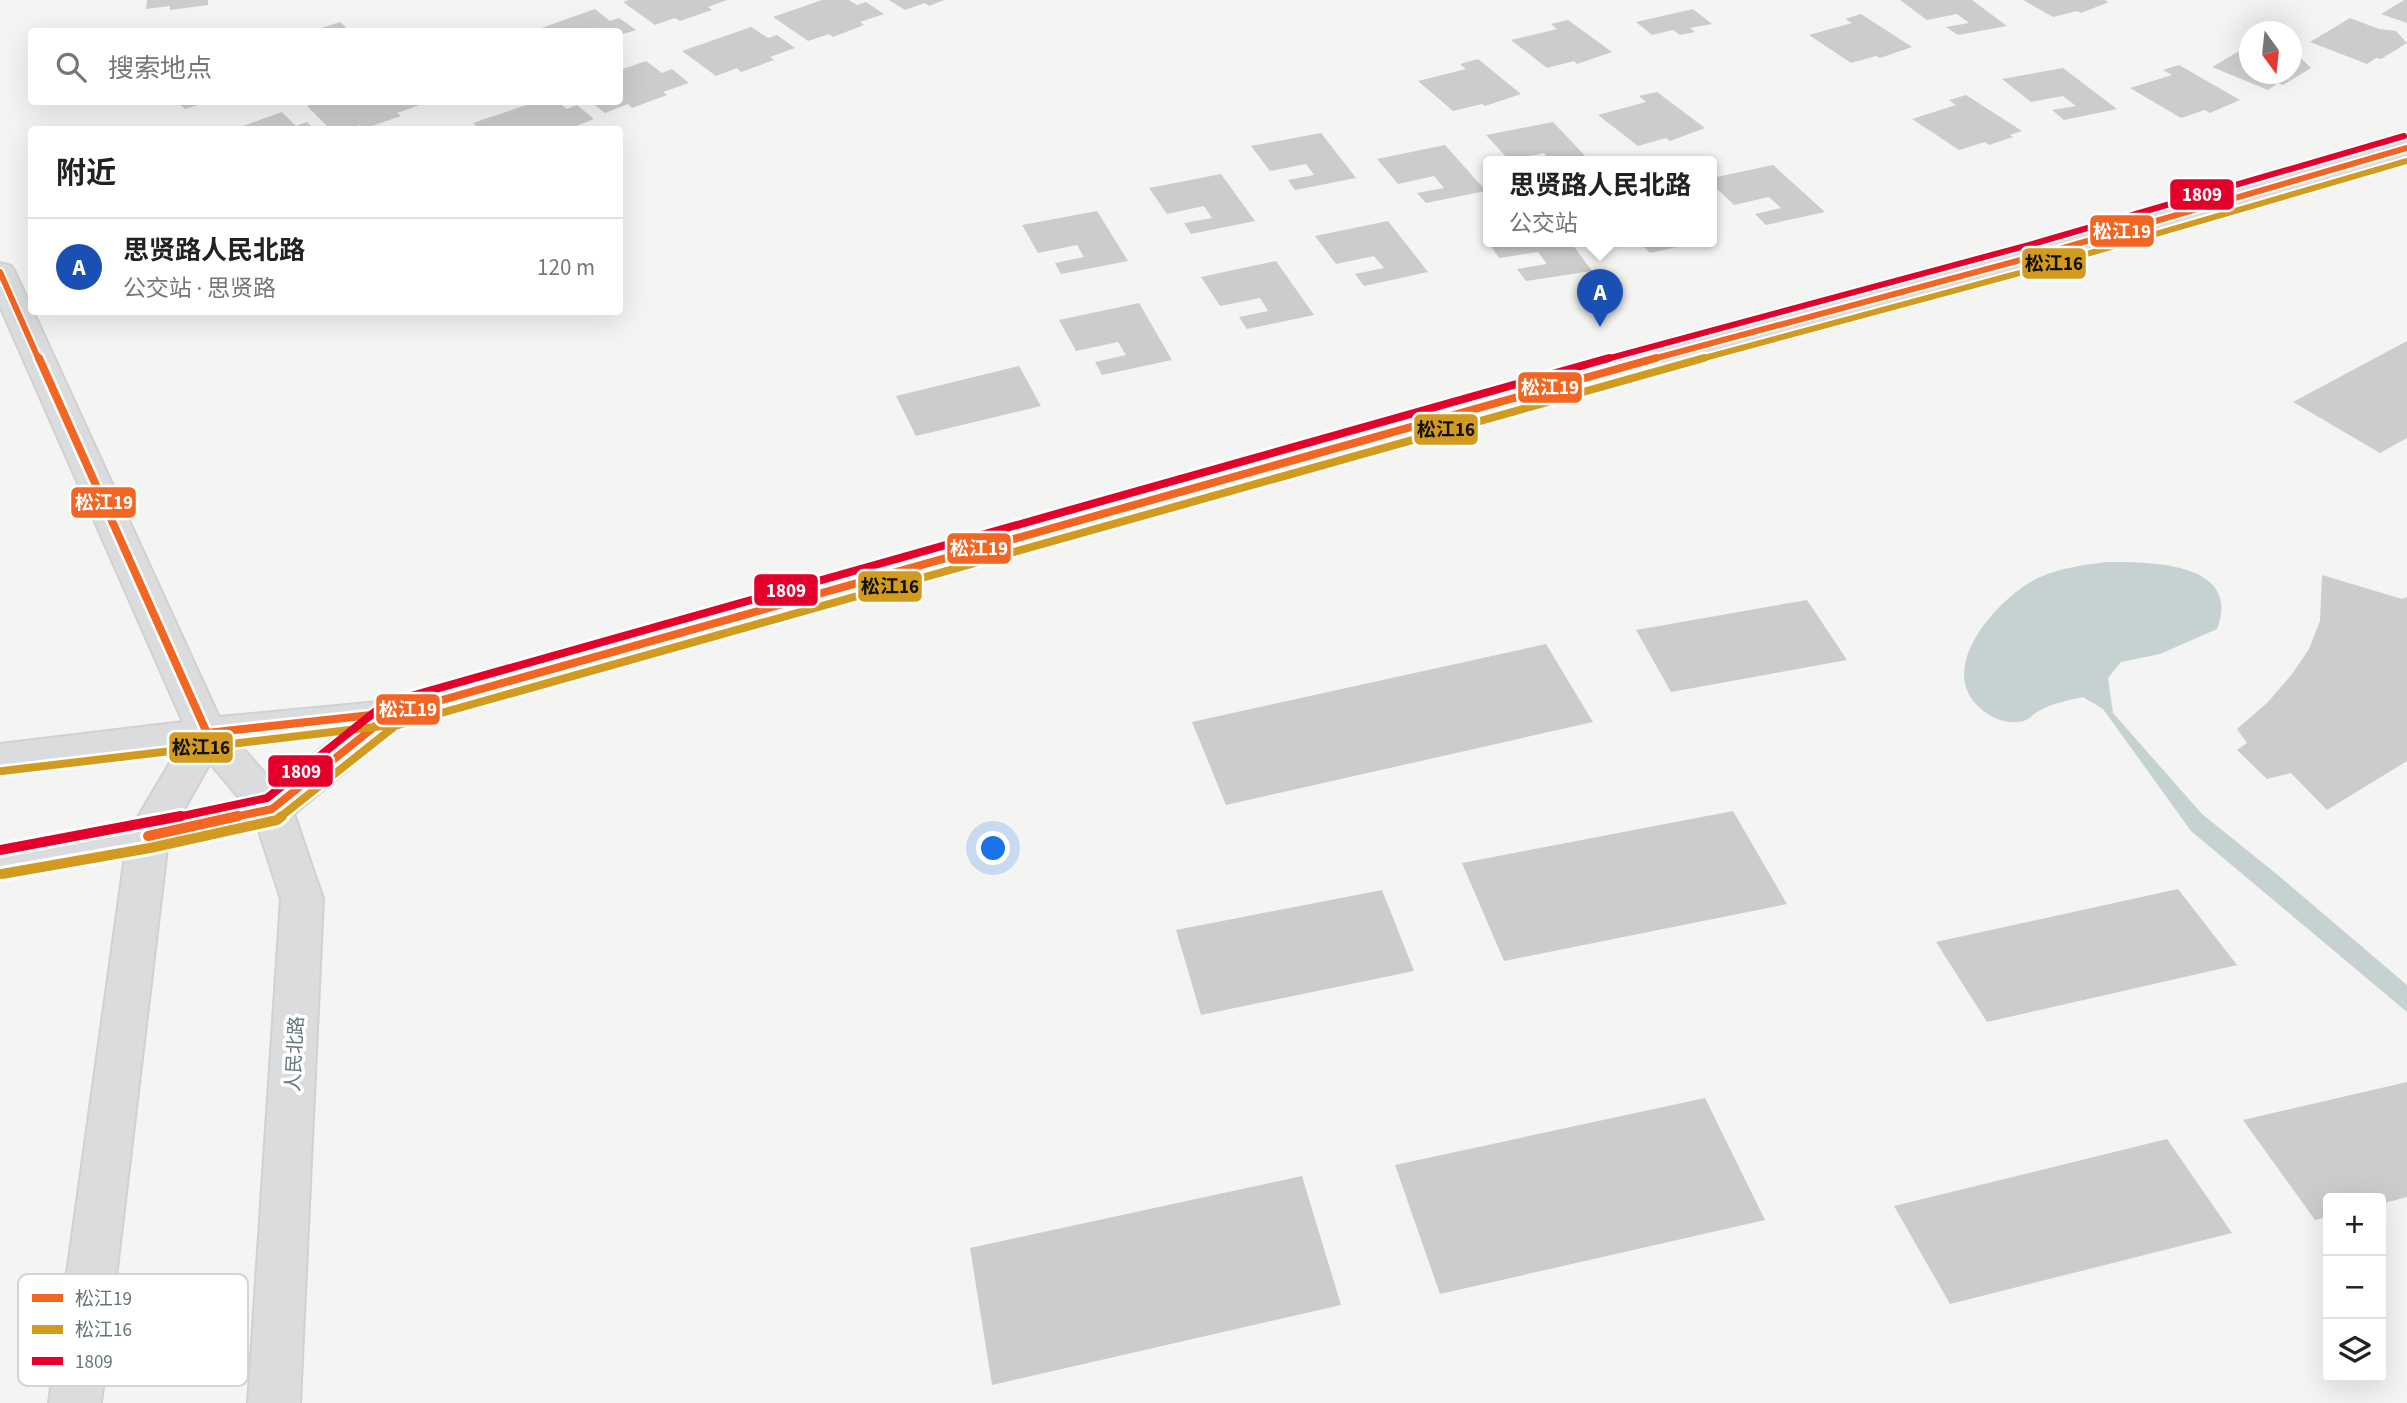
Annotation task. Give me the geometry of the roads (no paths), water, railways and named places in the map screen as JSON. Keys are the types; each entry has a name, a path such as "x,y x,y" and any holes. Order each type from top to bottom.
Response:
{"main road":[{"path":"0,760 207,733 389,715 1613,370 2039,255 2407,148"},
{"name":"人民北路","path":"0,272 207,733 272,809 302,899 274,1403"},
{"path":"0,862 148,836 272,809 389,715"},
{"path":"92,1274 148,836 207,733"}],"place":[{"name":"思贤路人民北路","path":"1600,327"}]}
